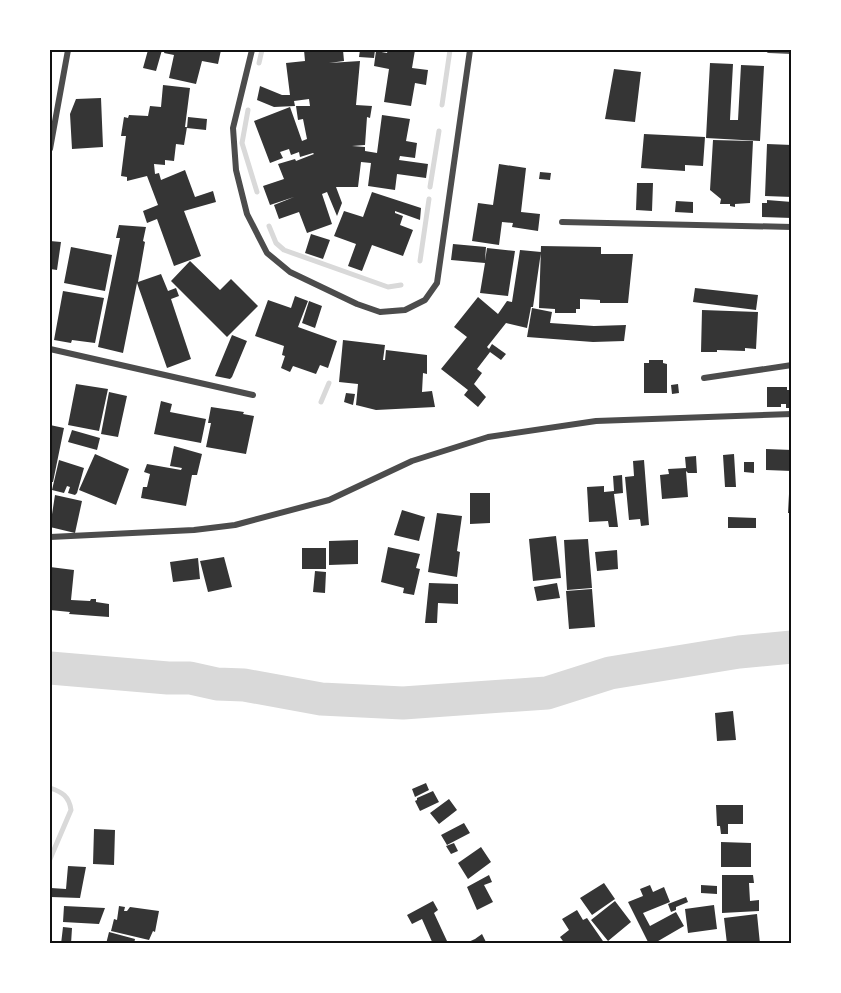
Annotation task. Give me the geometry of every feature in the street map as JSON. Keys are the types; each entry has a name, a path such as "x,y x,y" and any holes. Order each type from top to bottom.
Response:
{"street":[{"path":"50,149 68,50"},
{"path":"252,50 233,128 236,170 248,214 267,253 290,272 357,304 381,312 405,310 425,300 437,283 470,50"},
{"path":"769,50 792,51"},
{"path":"562,222 792,227"},
{"path":"50,349 253,395"},
{"path":"704,378 792,365"},
{"path":"50,537 194,530 236,525 329,500 412,461 488,437 596,421 792,414"}],"building":[{"path":"148,50 162,50 156,71 143,68"},
{"path":"165,50 221,50 218,64 202,61 196,84 169,78 174,55 164,53"},
{"path":"304,50 343,50 344,61 329,63 360,61 356,105 372,106 370,118 367,117 365,145 352,146 365,147 365,151 377,153 382,115 410,119 406,141 417,143 415,158 400,156 399,160 428,164 426,178 397,174 395,190 368,186 371,163 361,162 358,187 336,187 342,203 337,216 327,192 322,194 332,224 307,233 299,212 279,219 274,205 294,197 270,205 263,186 284,179 278,164 295,159 296,161 314,154 300,157 299,152 291,155 289,149 280,152 283,158 270,163 254,121 290,107 302,141 307,139 303,119 298,120 296,106 310,106 309,99 294,101 295,106 274,107 257,100 260,86 282,95 290,95 286,63 305,61"},
{"path":"360,50 375,50 374,58 359,57"},
{"path":"388,50 415,50 412,68 428,70 426,85 415,83 411,106 384,102 389,69 374,66 376,51 387,53"},
{"path":"710,63 733,64 730,120 738,120 741,65 764,66 760,141 706,138"},
{"path":"614,69 641,72 635,122 605,119"},
{"path":"163,85 190,88 185,127 187,127 184,145 176,144 174,161 165,160 165,165 154,164 155,174 159,173 161,180 185,170 195,197 213,191 216,202 184,211 201,256 174,266 157,219 147,223 143,211 158,205 147,176 127,181 127,177 121,176 126,136 121,136 124,117 148,116 150,106 161,107"},
{"path":"101,98 103,147 72,149 70,114 76,99"},
{"path":"188,117 207,119 206,130 187,128"},
{"path":"644,134 705,137 703,166 685,165 685,171 641,168"},
{"path":"713,140 753,141 750,203 735,204 735,207 730,204 720,204 721,199 710,190"},
{"path":"767,144 792,145 792,197 765,196"},
{"path":"499,164 526,168 521,212 540,214 538,231 512,227 513,223 502,222 499,245 472,241 478,203 493,205"},
{"path":"540,172 551,173 550,180 539,179"},
{"path":"637,183 653,183 652,211 636,210"},
{"path":"372,192 421,208 420,220 395,211 403,216 400,225 413,230 403,256 372,245 362,271 348,266 356,244 334,236 344,211 363,217"},
{"path":"767,200 792,202 792,218 762,217 762,203 767,203"},
{"path":"676,201 693,202 693,213 675,212"},
{"path":"119,225 146,227 138,282 161,274 168,291 176,288 179,296 171,299 191,359 167,368 137,283 123,353 98,347 120,238 116,238"},
{"path":"311,234 330,240 323,259 305,253"},
{"path":"50,241 61,242 57,270 50,269"},
{"path":"453,244 486,247 485,261 487,248 515,251 508,296 480,293 485,263 451,260"},
{"path":"541,246 601,247 601,254 633,254 628,303 600,303 600,300 580,299 580,309 576,309 576,313 555,313 555,309 539,308"},
{"path":"71,247 112,255 105,291 64,283"},
{"path":"520,250 541,252 533,307 531,307 527,328 506,323 487,347 489,349 492,344 506,354 501,360 490,352 477,369 482,373 474,384 486,397 478,407 464,395 468,390 441,369 467,337 454,327 478,297 498,314 507,301 512,302"},
{"path":"190,261 220,290 231,279 258,306 227,337 171,281"},
{"path":"695,288 758,295 756,310 693,302"},
{"path":"63,291 104,298 95,343 54,340"},
{"path":"295,296 308,301 298,327 337,341 328,368 320,365 316,374 293,366 290,372 281,368 285,356 282,355 284,346 255,336 268,300 291,308"},
{"path":"309,301 322,306 315,328 302,323"},
{"path":"532,308 552,312 550,323 594,326 626,325 624,341 593,342 527,337"},
{"path":"702,310 758,312 756,349 701,352"},
{"path":"232,335 247,341 232,377 230,379 215,376"},
{"path":"343,340 385,345 383,360 385,360 386,350 427,355 427,374 423,373 422,392 432,391 435,407 376,410 356,405 358,384 339,382"},
{"path":"649,360 663,360 663,363 667,364 667,393 644,393 644,363 649,363"},
{"path":"76,384 108,389 99,431 68,425"},
{"path":"678,384 679,393 672,394 671,385"},
{"path":"767,387 787,387 787,390 792,390 792,408 786,408 786,404 781,404 781,407 767,407"},
{"path":"109,392 127,396 118,437 101,434"},
{"path":"346,393 355,394 353,405 344,402"},
{"path":"161,401 172,404 170,412 206,419 201,443 154,434"},
{"path":"211,407 244,412 243,414 254,416 246,454 206,447 211,423 208,423"},
{"path":"50,425 64,428 53,482 50,482"},
{"path":"72,430 100,438 97,450 68,442"},
{"path":"174,446 202,454 197,475 192,475 186,506 141,498 143,487 147,487 150,474 144,472 147,464 181,470 182,468 170,466"},
{"path":"766,449 792,450 792,471 766,470"},
{"path":"95,454 129,469 116,505 79,490"},
{"path":"734,454 736,487 725,487 723,455"},
{"path":"696,456 697,473 686,471 688,497 662,499 660,475 669,474 668,469 686,468 685,457"},
{"path":"59,460 84,468 75,495 68,493 70,487 67,486 64,493 52,490"},
{"path":"644,460 649,525 641,526 640,519 629,520 625,477 634,476 633,461"},
{"path":"744,462 754,462 754,473 744,472"},
{"path":"622,475 623,493 614,494 618,527 609,527 608,521 589,522 587,487 604,486 604,492 614,491 613,476"},
{"path":"790,475 792,475 792,513 788,513"},
{"path":"470,493 490,493 490,523 470,524"},
{"path":"55,495 82,501 75,533 50,527"},
{"path":"402,510 425,517 419,541 394,535"},
{"path":"437,513 462,516 457,551 460,552 457,577 428,572"},
{"path":"728,517 756,518 756,528 728,528"},
{"path":"556,536 561,578 533,581 529,539"},
{"path":"588,539 592,588 567,590 564,540"},
{"path":"358,540 358,564 329,565 329,541"},
{"path":"388,547 420,554 416,568 420,569 414,595 403,593 404,588 381,582"},
{"path":"302,548 326,548 326,569 302,569"},
{"path":"617,550 618,569 597,571 595,552"},
{"path":"224,557 232,587 208,592 200,561"},
{"path":"198,558 200,579 173,582 170,562"},
{"path":"50,567 74,570 71,600 96,599 96,602 109,604 109,617 50,610"},
{"path":"315,571 326,572 325,593 313,592"},
{"path":"429,583 458,584 458,604 438,603 437,623 425,623"},
{"path":"557,583 560,598 537,601 534,587"},
{"path":"592,589 595,627 569,629 566,591"},
{"path":"733,711 736,740 717,741 715,713"},
{"path":"426,783 429,790 415,797 412,789"},
{"path":"433,791 439,802 420,811 415,801"},
{"path":"449,799 457,810 439,824 430,813"},
{"path":"716,805 743,805 743,824 728,824 728,834 721,834 720,826 717,826"},
{"path":"464,823 470,833 447,845 441,835"},
{"path":"94,829 115,830 114,865 93,864"},
{"path":"721,842 751,843 751,867 721,867"},
{"path":"454,843 458,851 451,854 446,846"},
{"path":"481,847 491,862 468,879 458,863"},
{"path":"68,866 86,867 80,898 51,897 51,888 66,889"},
{"path":"489,875 492,882 484,885 493,902 477,910 467,887"},
{"path":"722,875 753,875 754,883 749,883 750,901 759,900 759,911 722,913"},
{"path":"604,883 615,899 592,915 580,898"},
{"path":"650,885 653,892 664,887 670,902 643,913 650,926 676,912 684,926 653,944 649,944 628,902 643,896 640,889"},
{"path":"701,885 717,886 717,894 701,893"},
{"path":"686,897 688,902 671,912 668,904"},
{"path":"433,901 438,910 434,913 447,941 442,944 433,944 422,919 412,924 407,915"},
{"path":"615,901 631,922 608,941 591,920"},
{"path":"714,905 717,929 688,933 685,909"},
{"path":"64,906 105,908 99,924 63,922"},
{"path":"119,906 125,907 124,911 130,907 159,911 155,932 153,931 149,940 111,931 114,919 117,920"},
{"path":"577,910 583,920 587,918 605,944 565,944 560,937 569,930 562,919"},
{"path":"757,914 760,944 727,944 724,918"},
{"path":"63,927 72,928 71,944 61,944"},
{"path":"109,932 135,939 134,944 106,944"},
{"path":"482,934 487,944 464,944 475,939"}],"waterway":[{"path":"259,63 262,50"},
{"path":"442,105 450,50"},
{"path":"248,110 242,143 257,192"},
{"path":"430,187 439,131"},
{"path":"420,261 429,199"},
{"path":"269,226 276,243 284,250 388,287 401,285"},
{"path":"321,402 329,383"},
{"path":"50,668 190,678 321,699 403,703 547,693 610,673 739,652 792,647"},
{"path":"50,788 64,795 69,801 71,810 50,859"}]}
